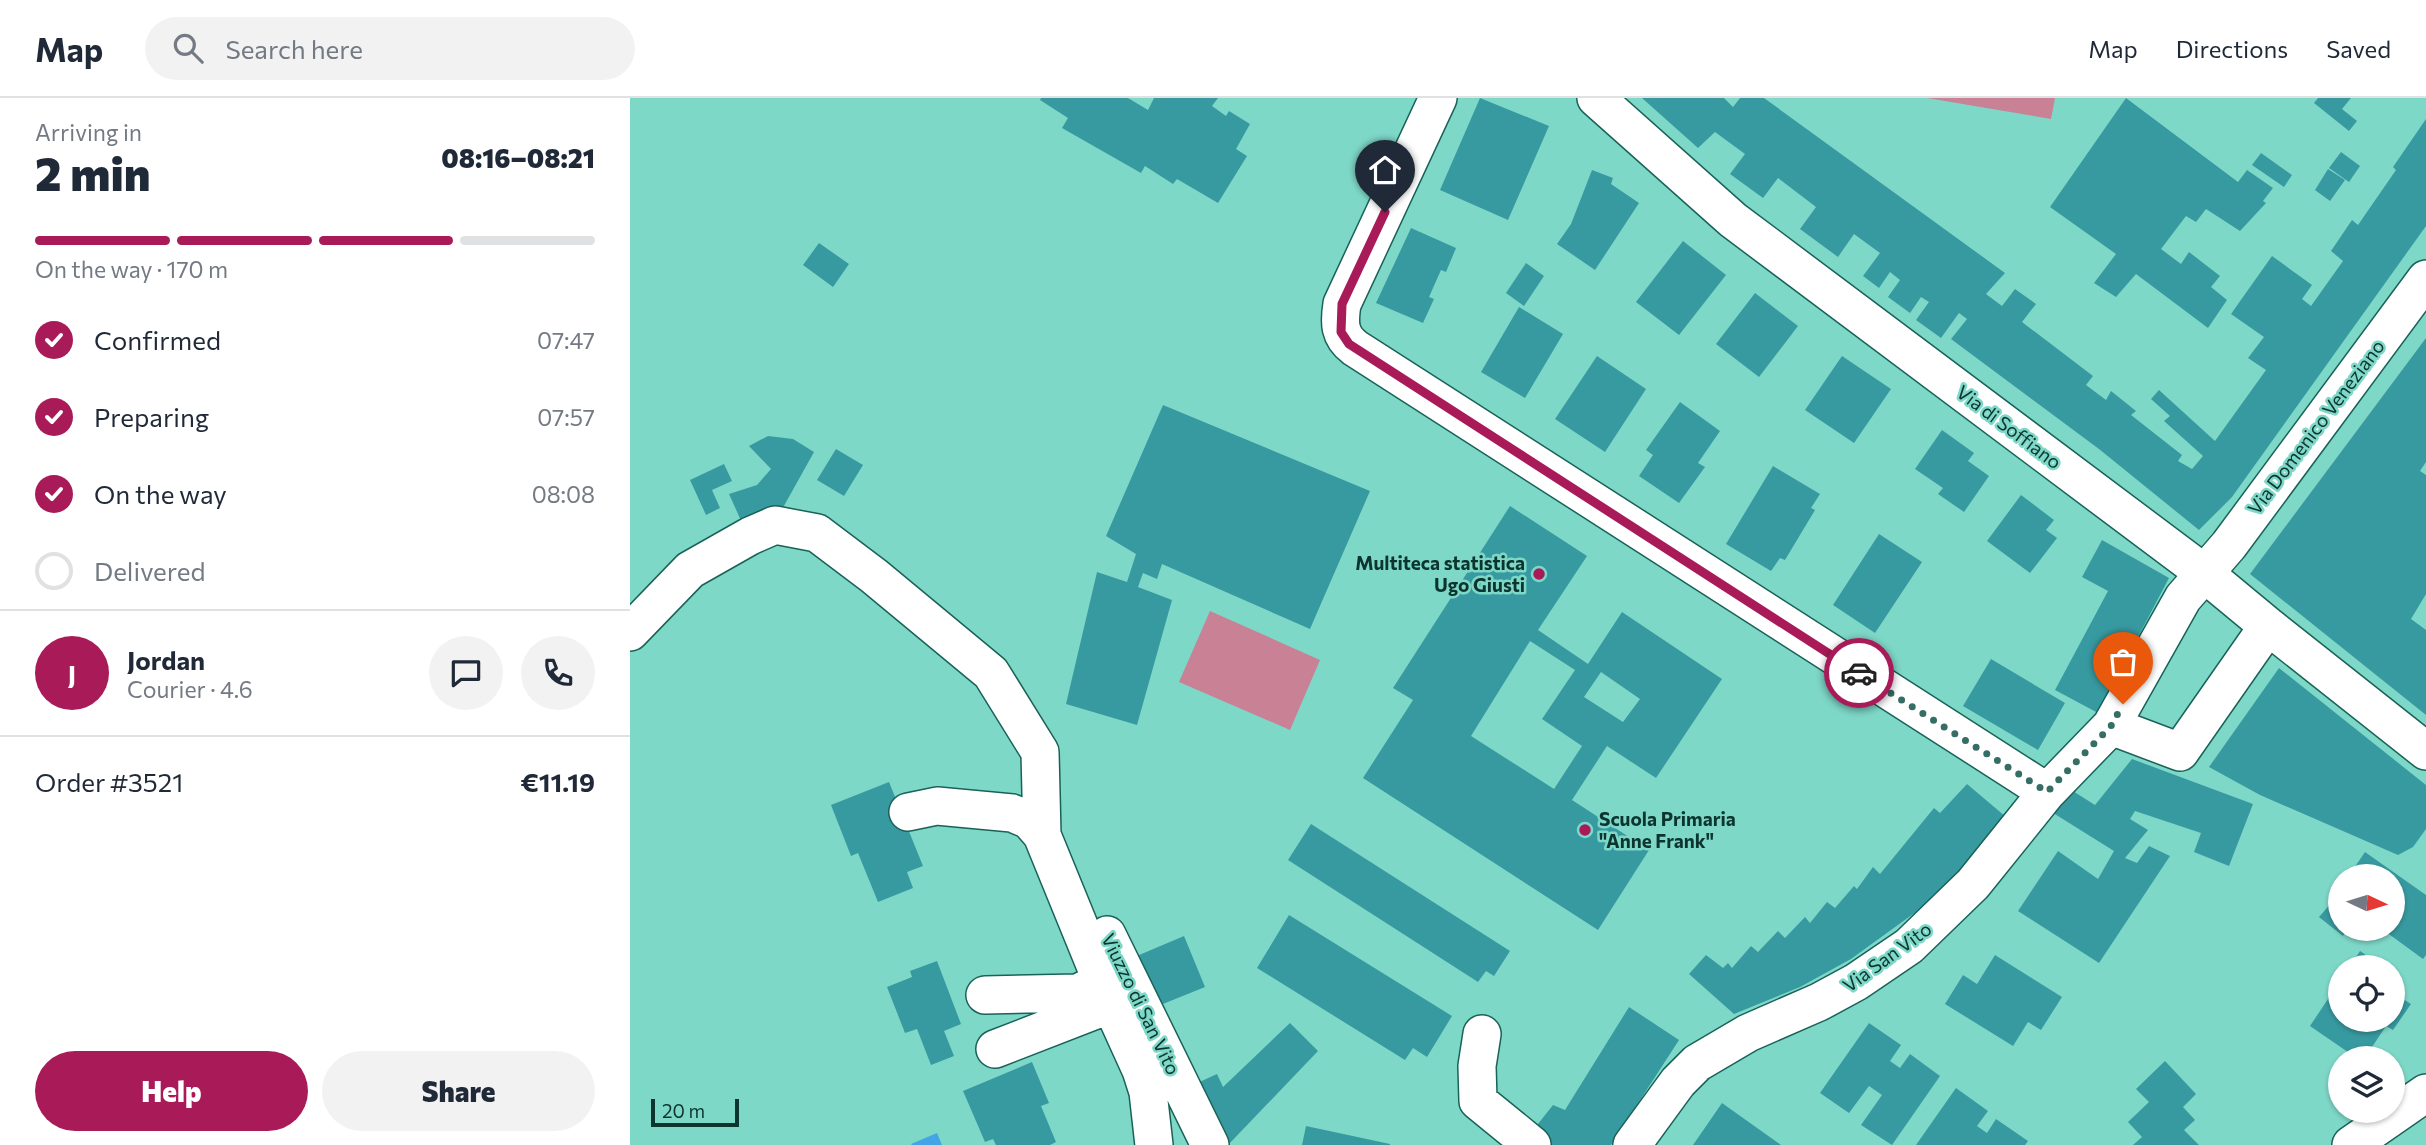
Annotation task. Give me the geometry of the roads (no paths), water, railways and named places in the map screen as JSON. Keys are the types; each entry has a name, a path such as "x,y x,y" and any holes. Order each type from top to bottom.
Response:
{"street":[{"path":"1438,98 1342,304 1340,323 1344,338 1378,363 2047,792"},
{"name":"Via di Soffiano","path":"1596,98 1733,220 2204,573 2426,751"},
{"name":"Via Domenico Veneziano","path":"2111,726 2183,598 2229,545 2426,279"},
{"path":"630,632 690,570 775,525 817,533 874,576 991,673 1040,752 1042,835 1141,1070 1148,1092 1154,1145"},
{"path":"2111,726 2179,752 2268,626"},
{"name":"Via San Vito","path":"1632,1145 1678,1082 1697,1063 1748,1033 1819,1002 1856,982 1909,946 1973,884 2047,792 2111,726"},
{"path":"908,812 937,806 1012,813 1028,820 1042,835"},
{"name":"Viuzzo di San Vito","path":"1071,862 1210,1145"},
{"path":"985,995 1106,992"},
{"path":"995,1049 1106,992"},
{"path":"1482,1034 1477,1066 1478,1101 1532,1145"},
{"path":"2351,1145 2426,1093"}],"water":[{"path":"937,1133 942,1145 911,1144"}],"place":[{"name":"Multiteca statistica Ugo Giusti","path":"1539,574"},
{"name":"Scuola Primaria \"Anne Frank\"","path":"1585,830"}]}
